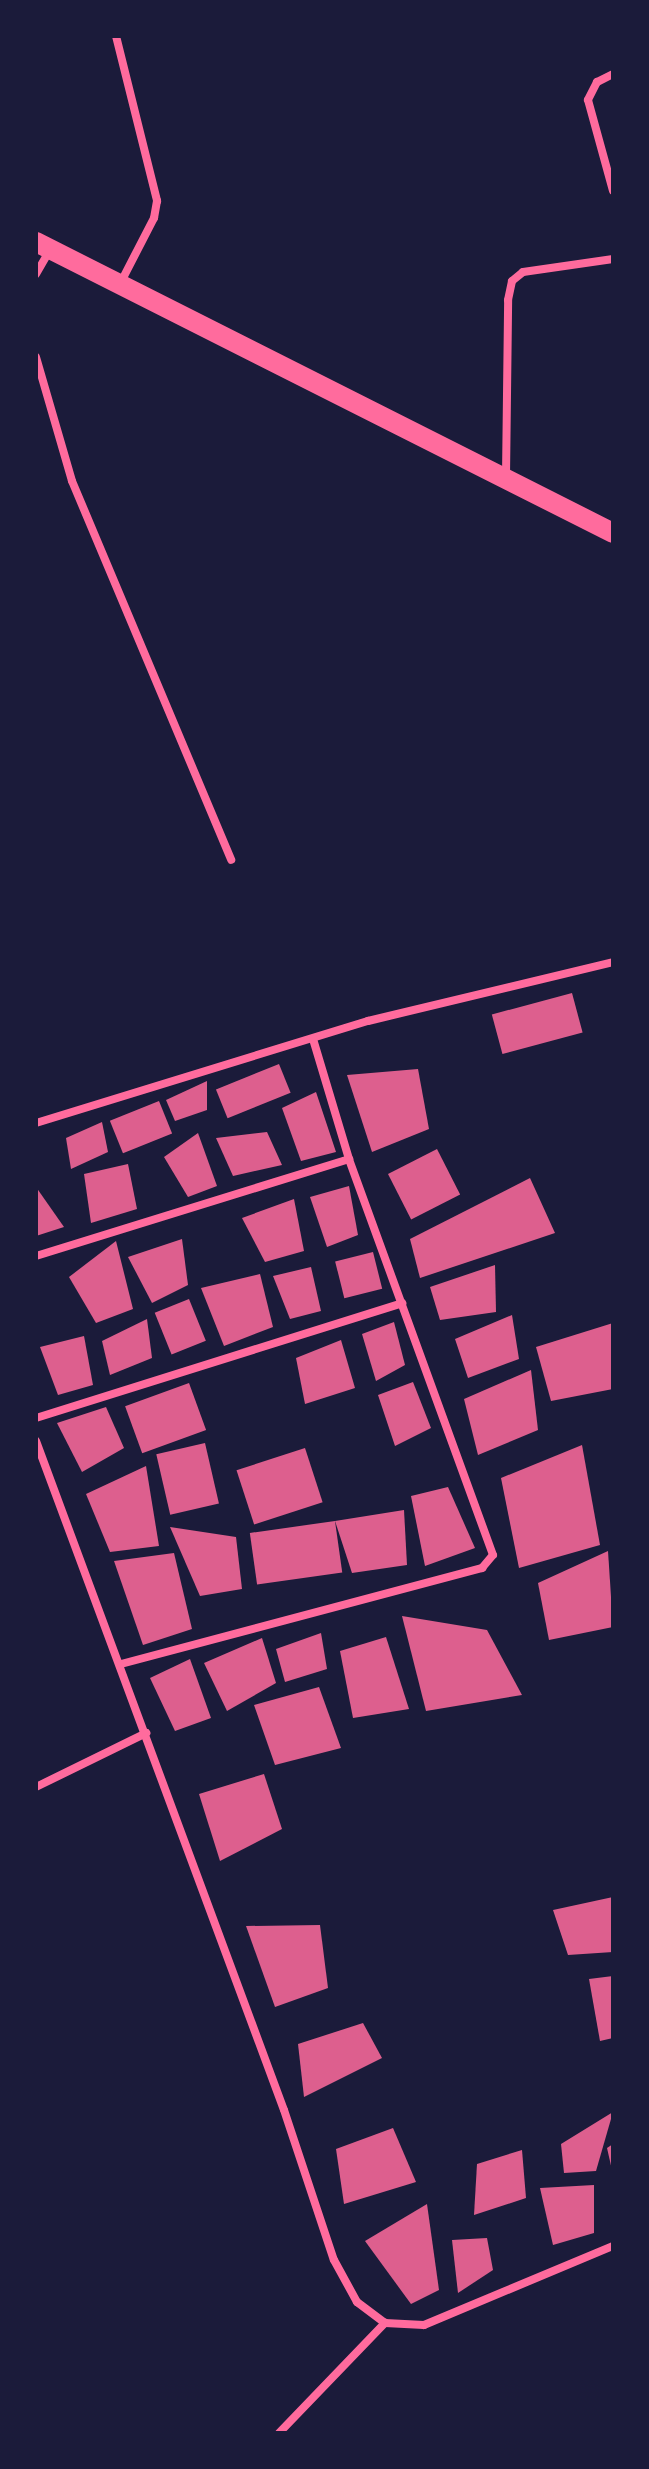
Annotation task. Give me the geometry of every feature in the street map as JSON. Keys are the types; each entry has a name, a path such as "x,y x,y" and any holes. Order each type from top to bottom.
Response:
{"main road":[{"path":"43,245 613,533"}],"street":[{"path":"116,36 157,201 154,218 121,282"},
{"path":"613,74 597,82 588,100 613,191"},
{"path":"36,274 43,245"},
{"path":"506,477 508,300 512,281 523,272 613,259"},
{"path":"36,357 72,481 231,860"},
{"path":"36,1123 313,1039 613,962"},
{"path":"121,1664 489,1562 494,1550 349,1159 313,1039"},
{"path":"36,1256 349,1159"},
{"path":"36,1418 402,1303"},
{"path":"36,1441 121,1664 334,2260 357,2302 385,2323 424,2325 613,2246"},
{"path":"36,1787 146,1733"},
{"path":"279,2433 385,2323"}],"building":[{"path":"572,993 583,1033 502,1054 492,1014"},
{"path":"279,1064 291,1093 228,1118 216,1089"},
{"path":"418,1069 429,1129 372,1152 347,1075"},
{"path":"207,1081 207,1110 175,1121 166,1100"},
{"path":"316,1092 336,1152 301,1161 282,1108"},
{"path":"159,1101 172,1133 123,1153 110,1121"},
{"path":"102,1122 108,1152 71,1169 66,1138"},
{"path":"267,1132 282,1165 233,1176 216,1138"},
{"path":"198,1133 217,1186 188,1197 164,1157"},
{"path":"437,1149 460,1194 411,1219 388,1174"},
{"path":"128,1164 137,1209 91,1223 84,1174"},
{"path":"530,1178 555,1233 420,1278 410,1239"},
{"path":"349,1186 358,1235 327,1247 310,1197"},
{"path":"36,1187 64,1227 36,1236"},
{"path":"294,1199 304,1251 265,1262 242,1218"},
{"path":"182,1239 188,1285 152,1303 128,1257"},
{"path":"116,1241 133,1309 96,1323 69,1277"},
{"path":"373,1252 382,1289 344,1298 335,1261"},
{"path":"495,1265 496,1312 440,1320 430,1287"},
{"path":"311,1267 321,1311 290,1319 273,1276"},
{"path":"260,1274 273,1327 224,1346 201,1288"},
{"path":"189,1299 206,1341 172,1355 155,1313"},
{"path":"512,1315 519,1359 468,1378 455,1339"},
{"path":"147,1319 152,1358 110,1375 102,1341"},
{"path":"394,1322 405,1365 376,1381 362,1334"},
{"path":"613,1323 613,1389 551,1401 536,1347"},
{"path":"84,1336 93,1385 58,1395 40,1347"},
{"path":"341,1340 355,1388 305,1404 296,1358"},
{"path":"531,1370 538,1430 478,1455 464,1399"},
{"path":"413,1382 431,1428 395,1446 378,1395"},
{"path":"189,1383 206,1430 142,1453 125,1406"},
{"path":"106,1407 124,1448 82,1472 57,1423"},
{"path":"205,1443 219,1503 170,1515 156,1454"},
{"path":"582,1445 600,1545 519,1568 501,1478"},
{"path":"305,1448 323,1502 254,1524 237,1470"},
{"path":"146,1466 159,1546 110,1552 86,1494"},
{"path":"448,1487 475,1548 425,1566 411,1496"},
{"path":"404,1510 407,1565 352,1573 335,1521"},
{"path":"335,1521 342,1572 257,1584 250,1533"},
{"path":"170,1527 236,1537 242,1589 200,1596"},
{"path":"608,1551 613,1627 549,1640 538,1583"},
{"path":"174,1553 192,1629 143,1645 114,1561"},
{"path":"402,1616 487,1630 522,1695 426,1711"},
{"path":"321,1633 327,1669 285,1682 276,1649"},
{"path":"386,1637 409,1709 353,1718 340,1651"},
{"path":"262,1638 276,1683 227,1711 204,1663"},
{"path":"190,1659 211,1718 175,1731 150,1678"},
{"path":"319,1687 341,1748 275,1765 254,1705"},
{"path":"264,1774 282,1829 220,1861 199,1794"},
{"path":"613,1897 613,1952 568,1955 553,1910"},
{"path":"320,1925 328,1988 275,2007 246,1926"},
{"path":"613,1976 613,2038 600,2041 589,1979"},
{"path":"363,2023 382,2058 304,2097 298,2044"},
{"path":"613,2112 596,2171 564,2173 561,2144"},
{"path":"393,2128 416,2182 344,2204 336,2149"},
{"path":"613,2144 613,2170 612,2170 607,2148"},
{"path":"522,2150 526,2198 474,2215 477,2164"},
{"path":"594,2185 594,2233 553,2245 540,2188"},
{"path":"427,2204 439,2290 411,2304 365,2241"},
{"path":"487,2238 493,2270 458,2293 452,2240"}]}
